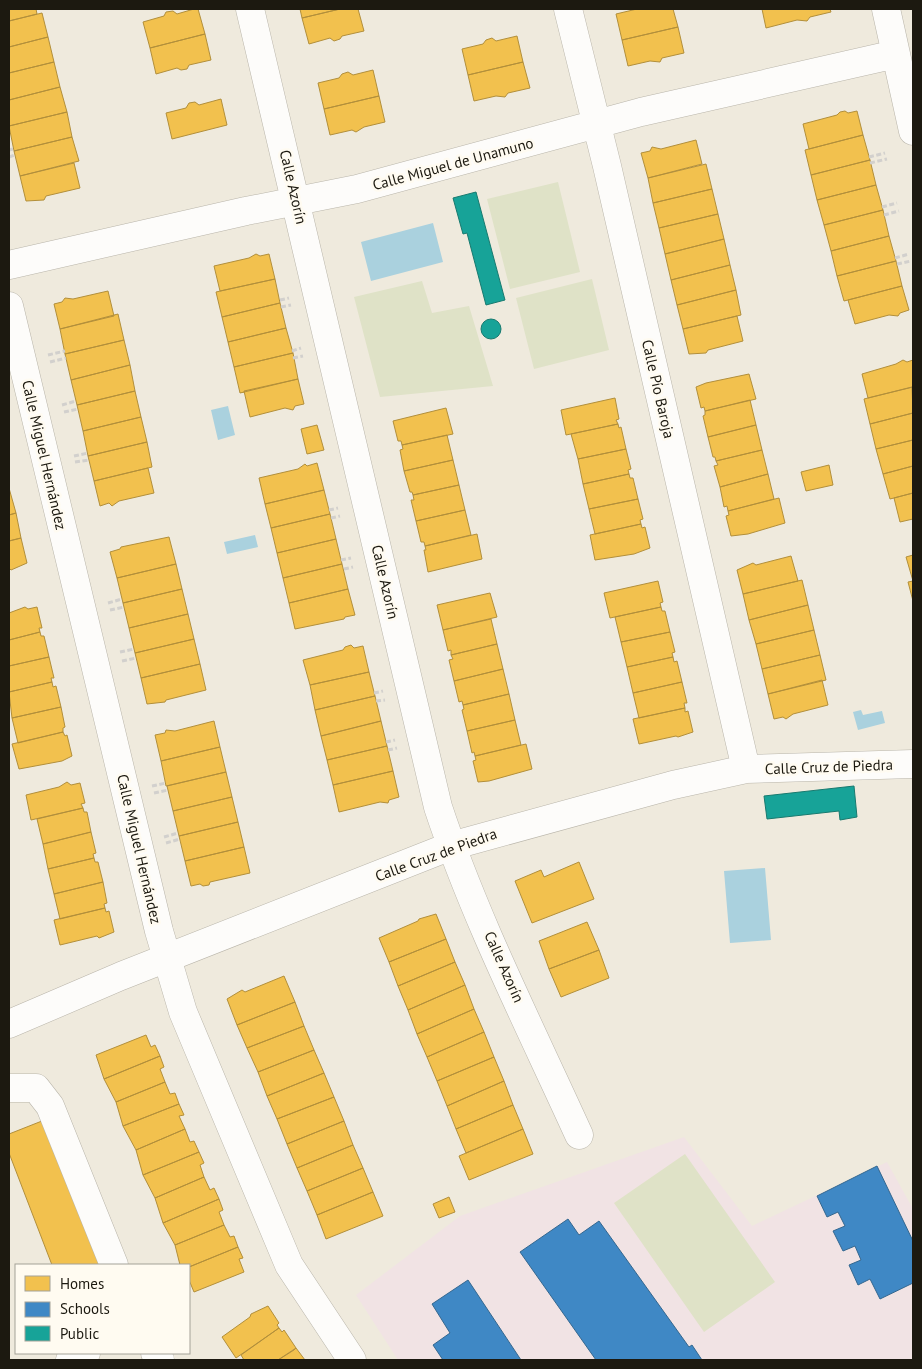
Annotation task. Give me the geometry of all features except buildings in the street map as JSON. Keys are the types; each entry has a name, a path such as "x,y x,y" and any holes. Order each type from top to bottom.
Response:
{"street":[{"name":"Calle Azorín","path":"250,9 436,797 451,846 579,1135"},
{"name":"Calle Pío Baroja","path":"568,9 746,769"},
{"path":"886,9 913,132"},
{"name":"Calle Miguel de Unamuno","path":"9,266 356,189 641,112 896,54"},
{"name":"Calle Miguel Hernández","path":"9,306 166,959 183,1012 289,1265 352,1360"},
{"name":"Calle Cruz de Piedra","path":"9,1024 166,959 451,846 673,785 746,769 913,764"},
{"path":"9,1088 36,1088 50,1106 114,1264"},
{"path":"70,1360 84,1354"}],"path":[{"path":"869,157 885,153"},
{"path":"9,157 15,155"},
{"path":"870,163 887,159"},
{"path":"882,207 897,203"},
{"path":"884,214 899,211"},
{"path":"895,258 909,254"},
{"path":"896,264 911,261"},
{"path":"46,355 65,351"},
{"path":"48,362 66,358"},
{"path":"58,406 76,401"},
{"path":"60,412 78,409"},
{"path":"70,457 88,454"},
{"path":"72,463 89,460"},
{"path":"106,604 122,599"},
{"path":"108,611 124,607"},
{"path":"117,653 134,649"},
{"path":"120,661 136,658"},
{"path":"149,786 166,783"},
{"path":"151,793 168,790"},
{"path":"162,837 178,833"},
{"path":"164,843 180,840"}],"shaded area":[{"path":"684,1137 752,1226 887,1162 913,1209 913,1360 398,1360 356,1295 460,1216"}],"green space":[{"path":"558,182 580,272 510,289 487,199"},
{"path":"592,279 609,350 534,369 516,298"},
{"path":"422,281 432,313 469,306 493,386 380,397 354,297"},
{"path":"685,1154 775,1282 704,1332 614,1203"}],"water":[{"path":"433,223 443,262 371,281 361,242"},
{"path":"228,406 235,435 218,440 211,410"},
{"path":"255,535 258,547 227,554 224,542"},
{"path":"861,710 863,715 882,711 885,723 858,730 853,712"},
{"path":"765,868 771,940 730,943 724,871"}]}
